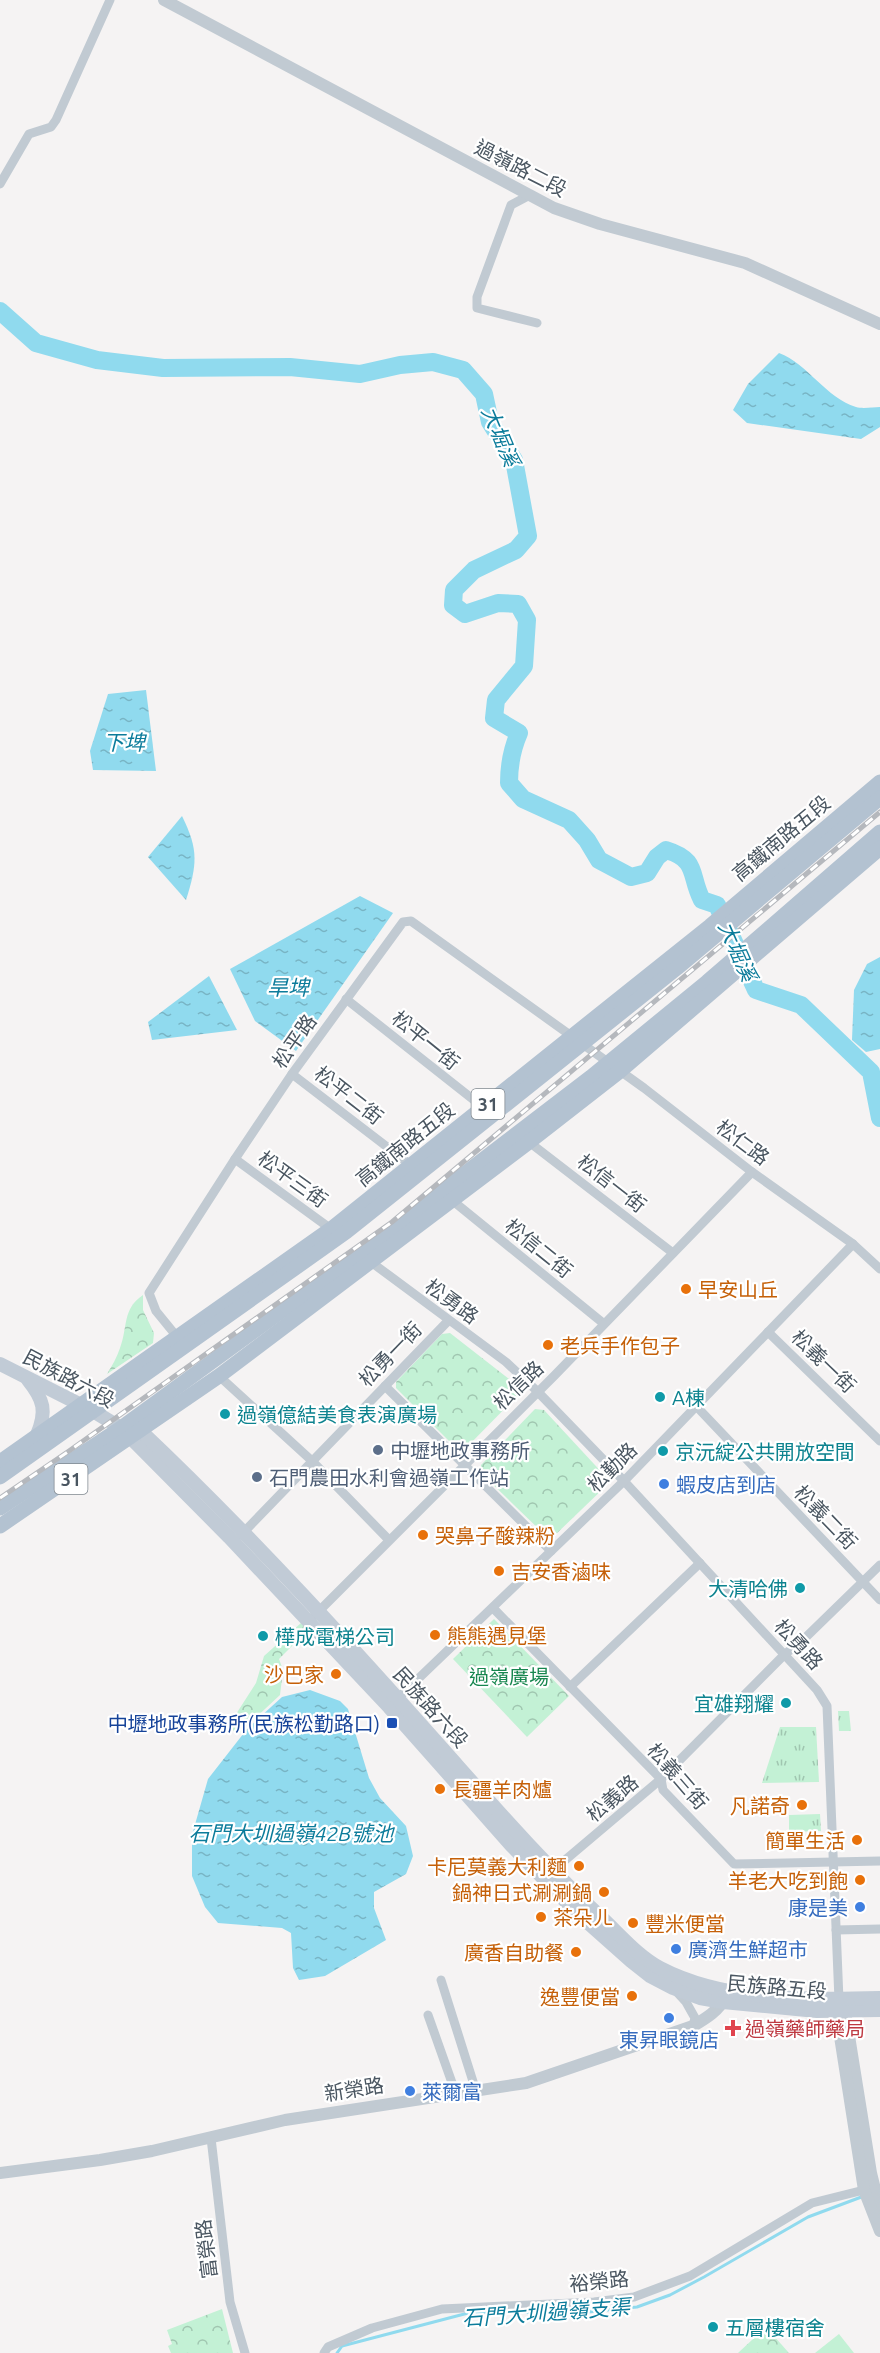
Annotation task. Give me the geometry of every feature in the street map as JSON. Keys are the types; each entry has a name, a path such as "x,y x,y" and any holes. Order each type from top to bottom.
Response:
{"main road":[{"name":"高鐵南路五段","path":"86,1408 178,1338 331,1229 484,1107 578,1040 880,782"},
{"name":"高鐵南路五段","path":"86,1408 346,1232 578,1040 877,800"},
{"name":"31","path":"0,1508 131,1432 219,1376 453,1201 529,1142 707,982 880,832"},
{"name":"31","path":"0,1526 131,1432 369,1247 614,1066 880,848"},
{"name":"民族路六段","path":"0,1364 131,1432 238,1538 313,1617 548,1875 675,1982 702,1985 726,1996"},
{"path":"25,1376 37,1391 42,1402 43,1421 37,1435"},
{"name":"31","path":"0,1462 37,1435 86,1408"},
{"name":"31","path":"0,1477 86,1408"},
{"name":"民族路五段","path":"726,1996 817,2001 840,2007 880,2010"},
{"name":"民族路五段","path":"840,2007 880,1998"}],"street":[{"path":"0,184 29,134 51,127 56,120 110,0"},
{"name":"過嶺路二段","path":"164,0 528,196 600,224 745,262 880,324"},
{"path":"528,196 511,205 477,297 477,308 537,322"},
{"name":"松平路","path":"178,1338 156,1311 149,1293 292,1074 402,922 411,921 578,1040"},
{"name":"松平一街","path":"346,999 484,1107"},
{"name":"松仁路","path":"578,1040 752,1172 853,1244 880,1269"},
{"name":"松平二街","path":"292,1074 412,1166"},
{"name":"松信一街","path":"529,1142 673,1253"},
{"name":"松平三街","path":"235,1159 331,1229"},
{"name":"松信路","path":"313,1617 752,1172"},
{"name":"松信二街","path":"453,1201 603,1323"},
{"name":"松勤路","path":"393,1703 624,1480 853,1244"},
{"name":"松勇路","path":"371,1262 506,1362 537,1390 624,1480 817,1690 827,1706 840,2007"},
{"name":"松勇一街","path":"238,1538 448,1321"},
{"name":"松義一街","path":"768,1332 880,1441"},
{"path":"219,1376 311,1460 389,1540"},
{"path":"385,1386 551,1551"},
{"name":"松義二街","path":"697,1407 880,1600"},
{"path":"570,1687 700,1563"},
{"name":"松義路","path":"548,1875 661,1779 784,1655 804,1639 880,1565"},
{"name":"松義三街","path":"493,1608 661,1779 663,1790 734,1864 880,1861"},
{"path":"836,1930 880,1929"},
{"path":"441,1980 476,2091"},
{"path":"675,1982 695,2018 693,2026"},
{"name":"新榮路","path":"0,2173 100,2160 211,2138 285,2120 526,2082 693,2026 706,2018 726,1996"},
{"path":"840,2007 864,2190 880,2231"},
{"path":"840,2007 880,2210"},
{"path":"428,2015 456,2094"},
{"name":"富榮路","path":"211,2138 230,2302 245,2353"},
{"name":"裕榮路","path":"324,2353 328,2347 372,2328 442,2309 634,2297 690,2276 812,2203 864,2190"}],"green space":[{"path":"143,1295 143,1310 154,1333 153,1343 107,1374 120,1348 129,1312 136,1300"},
{"path":"450,1333 518,1386 518,1395 464,1450 457,1449 396,1388 396,1382 442,1334"},
{"path":"535,1409 544,1410 607,1478 607,1485 554,1536 546,1536 481,1473 481,1465"},
{"name":"過嶺廣場","path":"494,1619 569,1696 527,1737 453,1659"},
{"path":"301,1623 308,1630 279,1659 283,1670 280,1695 237,1735 229,1725 256,1683 264,1656"},
{"path":"838,1711 849,1711 851,1731 839,1731"},
{"path":"780,1727 816,1727 819,1782 762,1783"},
{"path":"820,1814 821,1831 789,1832 789,1815"},
{"path":"222,2309 233,2353 171,2353 168,2346 172,2344 167,2330"},
{"path":"766,2327 789,2353 738,2353"},
{"path":"839,2334 854,2353 815,2353"}],"water":[{"path":"779,353 799,365 845,403 859,408 880,407 880,427 861,439 747,423 733,410 748,384"},
{"name":"下埤","path":"146,690 156,771 93,770 90,751 108,694"},
{"path":"182,816 188,828 195,858 186,900 148,857"},
{"name":"旱埤","path":"360,896 393,913 296,1051 255,1021 230,969"},
{"path":"880,957 880,1049 866,1052 852,1040 854,990 867,964"},
{"name":"旱埤","path":"209,976 237,1030 152,1040 148,1022"},
{"name":"石門大圳過嶺42B號池","path":"310,1690 340,1701 348,1709 369,1778 380,1798 406,1826 413,1856 406,1874 374,1892 374,1908 386,1940 325,1976 299,1980 293,1968 291,1933 282,1928 218,1923 205,1907 192,1876 192,1835 208,1779 247,1729 282,1697"}],"waterway":[{"name":"大堀溪","path":"0,311 36,343 97,360 163,368 290,367 360,374 400,365 433,362 463,370 484,394 490,422 514,460 528,536 516,550 474,570 454,590 453,605 465,614 498,603 518,604 527,620 524,666 496,700 494,718 519,733 511,758 509,783 523,799 569,820 587,840 599,860 631,877 647,873 657,857 666,850 684,859 692,869 702,900 717,905 756,990 801,1005 871,1072 880,1118"},
{"name":"石門大圳過嶺支渠","path":"337,2353 342,2346 472,2312 578,2313 637,2307 670,2295 808,2217 864,2196"}],"railway":[{"path":"0,1498 392,1222 880,812"}],"place":[{"name":"早安山丘","path":"686,1289"},
{"name":"老兵手作包子","path":"548,1345"},
{"name":"A棟","path":"660,1397"},
{"name":"過嶺億結美食表演廣場","path":"225,1414"},
{"name":"中壢地政事務所","path":"378,1450"},
{"name":"京沅綻公共開放空間","path":"663,1451"},
{"name":"石門農田水利會過嶺工作站","path":"257,1477"},
{"name":"蝦皮店到店","path":"664,1484"},
{"name":"哭鼻子酸辣粉","path":"423,1535"},
{"name":"吉安香滷味","path":"499,1571"},
{"name":"大清哈佛","path":"800,1588"},
{"name":"熊熊遇見堡","path":"435,1635"},
{"name":"樺成電梯公司","path":"263,1636"},
{"name":"沙巴家","path":"336,1674"},
{"name":"宜雄翔耀","path":"786,1703"},
{"name":"中壢地政事務所(民族松勤路口)","path":"392,1723"},
{"name":"長疆羊肉爐","path":"440,1789"},
{"name":"凡諾奇","path":"802,1805"},
{"name":"簡單生活","path":"857,1840"},
{"name":"卡尼莫義大利麵","path":"579,1866"},
{"name":"羊老大吃到飽","path":"860,1880"},
{"name":"鍋神日式涮涮鍋","path":"604,1892"},
{"name":"康是美","path":"860,1907"},
{"name":"茶朵ㄦ","path":"541,1917"},
{"name":"豐米便當","path":"633,1923"},
{"name":"廣濟生鮮超市","path":"676,1949"},
{"name":"廣香自助餐","path":"576,1952"},
{"name":"逸豐便當","path":"632,1996"},
{"name":"東昇眼鏡店","path":"669,2018"},
{"name":"過嶺藥師藥局","path":"733,2028"},
{"name":"萊爾富","path":"410,2091"},
{"name":"五層樓宿舍","path":"713,2327"}]}
